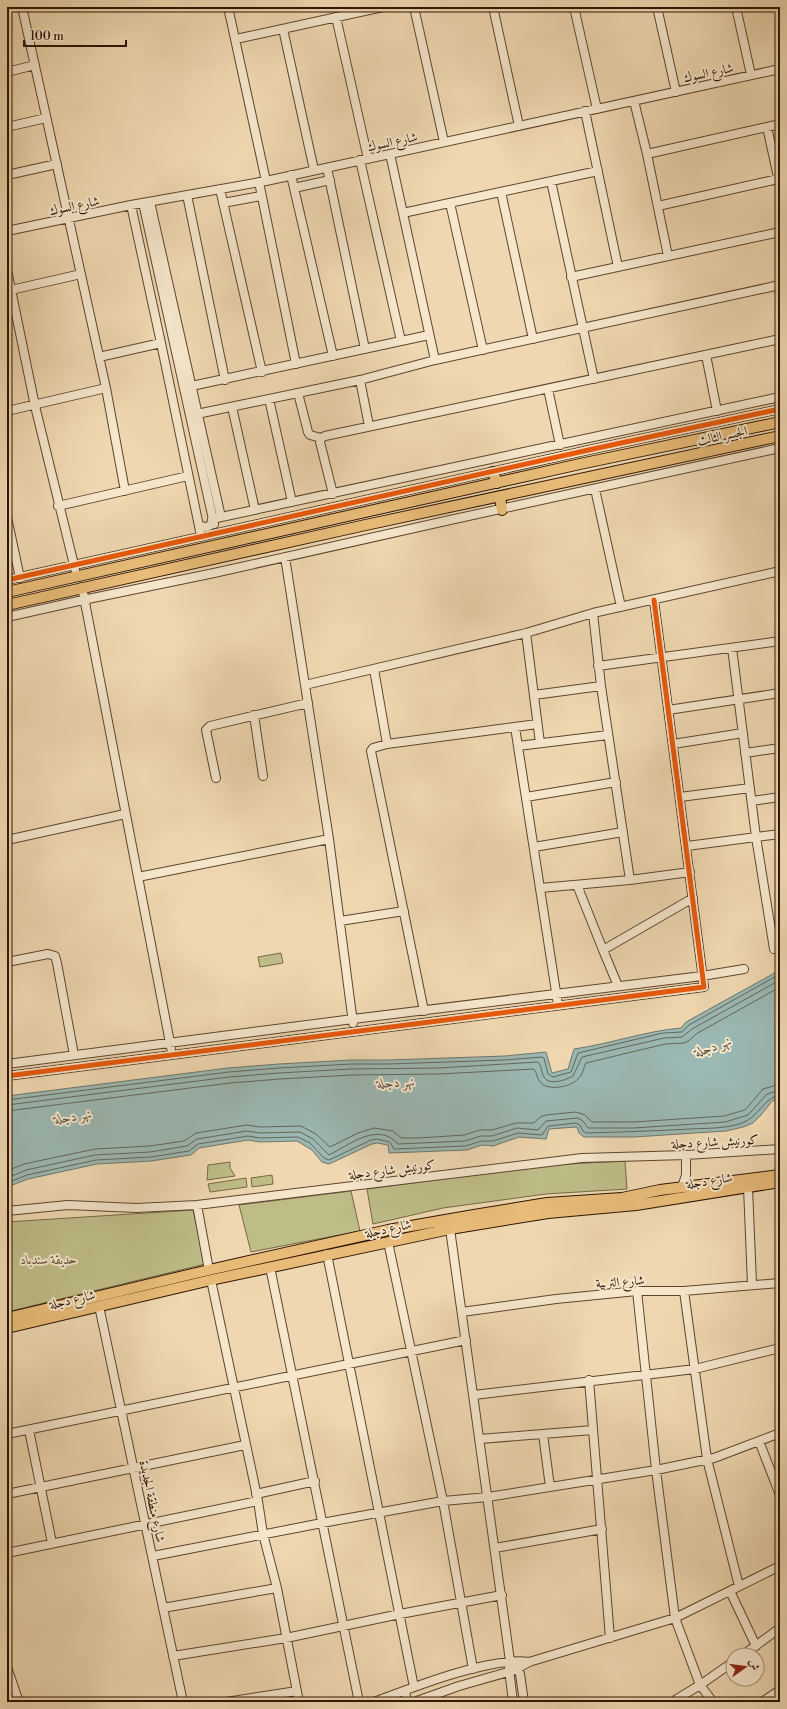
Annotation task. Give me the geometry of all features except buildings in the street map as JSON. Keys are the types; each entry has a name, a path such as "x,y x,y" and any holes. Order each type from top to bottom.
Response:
{"main road":[{"name":"الجسر الثالث","path":"7,592 665,446 780,422"},
{"name":"الجسر الثالث","path":"7,605 82,587 244,553 361,526 780,436"},
{"path":"493,472 497,483"},
{"path":"500,497 502,510"},
{"name":"شارع دجلة","path":"7,1328 99,1306 210,1275 388,1230 547,1203 622,1198 660,1190 780,1175"},
{"name":"شارع دجلة","path":"7,1318 210,1275 270,1267 450,1229 548,1213 636,1205 780,1182"}],"street":[{"path":"22,7 106,388 125,491"},
{"path":"228,7 236,39 262,182 261,196 296,364"},
{"path":"236,39 383,7"},
{"path":"414,7 444,142"},
{"path":"493,7 519,126"},
{"path":"574,7 597,109"},
{"path":"657,7 676,92"},
{"path":"736,7 751,75"},
{"path":"336,17 401,341"},
{"path":"283,29 314,170"},
{"path":"7,72 35,65"},
{"name":"شارع السوك","path":"7,231 131,205 262,182 780,69"},
{"path":"634,101 647,154 668,256"},
{"path":"585,111 618,267"},
{"path":"7,127 46,118"},
{"path":"647,154 780,124"},
{"path":"658,206 779,182 767,127"},
{"path":"390,154 435,360"},
{"path":"7,175 57,164"},
{"path":"327,168 365,349"},
{"path":"403,213 598,171"},
{"path":"291,175 333,356"},
{"path":"294,188 330,180"},
{"path":"550,181 594,379"},
{"path":"220,189 262,372"},
{"path":"501,192 533,339"},
{"path":"187,195 224,380"},
{"path":"223,203 261,196"},
{"path":"147,202 187,387 212,519 216,528 223,532"},
{"path":"450,203 483,350"},
{"path":"131,205 201,537"},
{"path":"571,277 780,232"},
{"path":"7,270 35,406 58,506 77,577"},
{"path":"11,290 81,274"},
{"path":"197,414 360,380 435,360 780,285"},
{"path":"187,387 429,335"},
{"path":"298,393 308,432 310,435 321,438 369,426 780,339"},
{"path":"99,357 161,343"},
{"path":"706,355 717,411"},
{"path":"360,380 369,426"},
{"path":"187,387 197,414 222,517"},
{"path":"7,411 35,406 106,388"},
{"path":"548,389 560,445"},
{"path":"212,519 780,397"},
{"path":"269,399 292,502"},
{"path":"232,407 255,510"},
{"path":"7,580 593,449 780,409"},
{"path":"321,438 320,442 333,494"},
{"path":"590,438 593,449"},
{"path":"7,617 214,574 780,448"},
{"path":"58,506 188,476"},
{"path":"595,489 621,607"},
{"path":"199,526 207,527 211,525 212,519"},
{"path":"7,520 20,578"},
{"path":"285,557 329,839 354,1031"},
{"path":"305,685 526,633 593,613 780,571"},
{"path":"82,587 172,1054"},
{"path":"7,1076 704,987 687,846 672,744 654,600"},
{"path":"593,613 598,666 630,880"},
{"path":"526,633 540,743"},
{"path":"598,666 780,641"},
{"path":"732,648 756,837 774,949"},
{"path":"374,669 387,744"},
{"path":"534,695 601,686"},
{"path":"668,710 780,693"},
{"path":"216,778 206,730 210,726 308,703"},
{"path":"254,715 263,776"},
{"path":"424,1011 371,751 373,748 387,744 537,724"},
{"path":"515,727 558,1005"},
{"path":"672,744 743,733"},
{"path":"518,746 608,735"},
{"path":"745,753 780,748"},
{"path":"526,797 616,782"},
{"path":"680,798 750,788"},
{"path":"752,801 780,797"},
{"path":"7,840 125,814"},
{"path":"534,846 623,832"},
{"path":"687,846 780,834"},
{"path":"138,877 329,839"},
{"path":"540,888 630,880 690,872"},
{"path":"577,885 618,986"},
{"path":"603,950 693,898"},
{"path":"340,921 404,911"},
{"path":"7,962 48,954 55,956 74,1055"},
{"path":"7,1064 744,970"},
{"path":"234,1035 236,1047"},
{"name":"كورنيش شارع دجلة","path":"7,1211 68,1205 136,1208 197,1205 582,1158 686,1155 780,1149"},
{"path":"682,1187 686,1175 686,1155"},
{"path":"748,1187 752,1284"},
{"path":"197,1205 210,1275 257,1497 263,1534 277,1588 299,1702"},
{"path":"450,1229 502,1595 513,1702"},
{"path":"388,1242 443,1502 474,1669"},
{"path":"327,1254 414,1687"},
{"path":"270,1267 294,1376 359,1702"},
{"name":"شارع التربية","path":"462,1312 556,1299 637,1291 684,1291 752,1284 780,1283"},
{"path":"637,1291 656,1470 675,1618 700,1685 713,1702"},
{"path":"684,1291 707,1459 739,1586"},
{"name":"شارع منطقة الجديدة","path":"99,1306 183,1702"},
{"path":"7,1434 350,1365 466,1340"},
{"path":"474,1395 589,1380 695,1369 780,1348"},
{"path":"589,1380 610,1638"},
{"path":"29,1430 52,1543"},
{"path":"480,1439 593,1430"},
{"path":"152,1556 379,1512 488,1497 656,1470 707,1459 780,1433"},
{"path":"543,1434 550,1487"},
{"path":"759,1441 780,1495"},
{"path":"7,1494 245,1445"},
{"path":"7,1553 146,1523 315,1482"},
{"path":"495,1548 602,1529"},
{"path":"414,1702 459,1686 518,1669 529,1662 675,1618 780,1566"},
{"path":"164,1608 277,1588"},
{"path":"730,1591 756,1646 780,1628"},
{"path":"173,1656 286,1638 400,1614 502,1595"},
{"path":"374,1702 414,1687 474,1669 510,1662 529,1662"},
{"path":"510,1662 518,1669 524,1702"},
{"path":"7,1667 19,1702"},
{"path":"672,1702 725,1668"},
{"path":"762,1702 780,1690"},
{"path":"226,1702 297,1691"},
{"path":"404,1691 407,1702"}],"green space":[{"path":"281,953 283,963 260,967 258,957"},
{"path":"625,1161 627,1189 546,1194 443,1208 373,1224 367,1189 549,1165"},
{"path":"230,1162 230,1168 235,1176 207,1180 208,1165"},
{"path":"272,1175 273,1184 252,1187 251,1178"},
{"path":"246,1178 247,1187 210,1192 208,1184"},
{"path":"351,1191 360,1231 251,1252 239,1205"},
{"name":"حديقة سندباد","path":"193,1210 205,1264 7,1312 7,1222"}],"water":[{"name":"نهر دجلة","path":"780,970 780,1099 772,1101 753,1123 743,1127 726,1131 634,1137 584,1137 579,1133 577,1127 549,1129 546,1139 519,1137 493,1146 482,1145 467,1150 389,1153 388,1145 377,1143 329,1164 322,1162 312,1150 297,1141 260,1142 248,1140 199,1148 191,1155 151,1161 97,1164 28,1179 7,1187 7,1096 228,1068 351,1060 505,1056 546,1052 552,1073 568,1069 574,1049 654,1032 681,1028 686,1022"}],"cycle path":[{"path":"7,580 593,449 780,409"},
{"path":"7,1076 704,987 654,600"}]}
